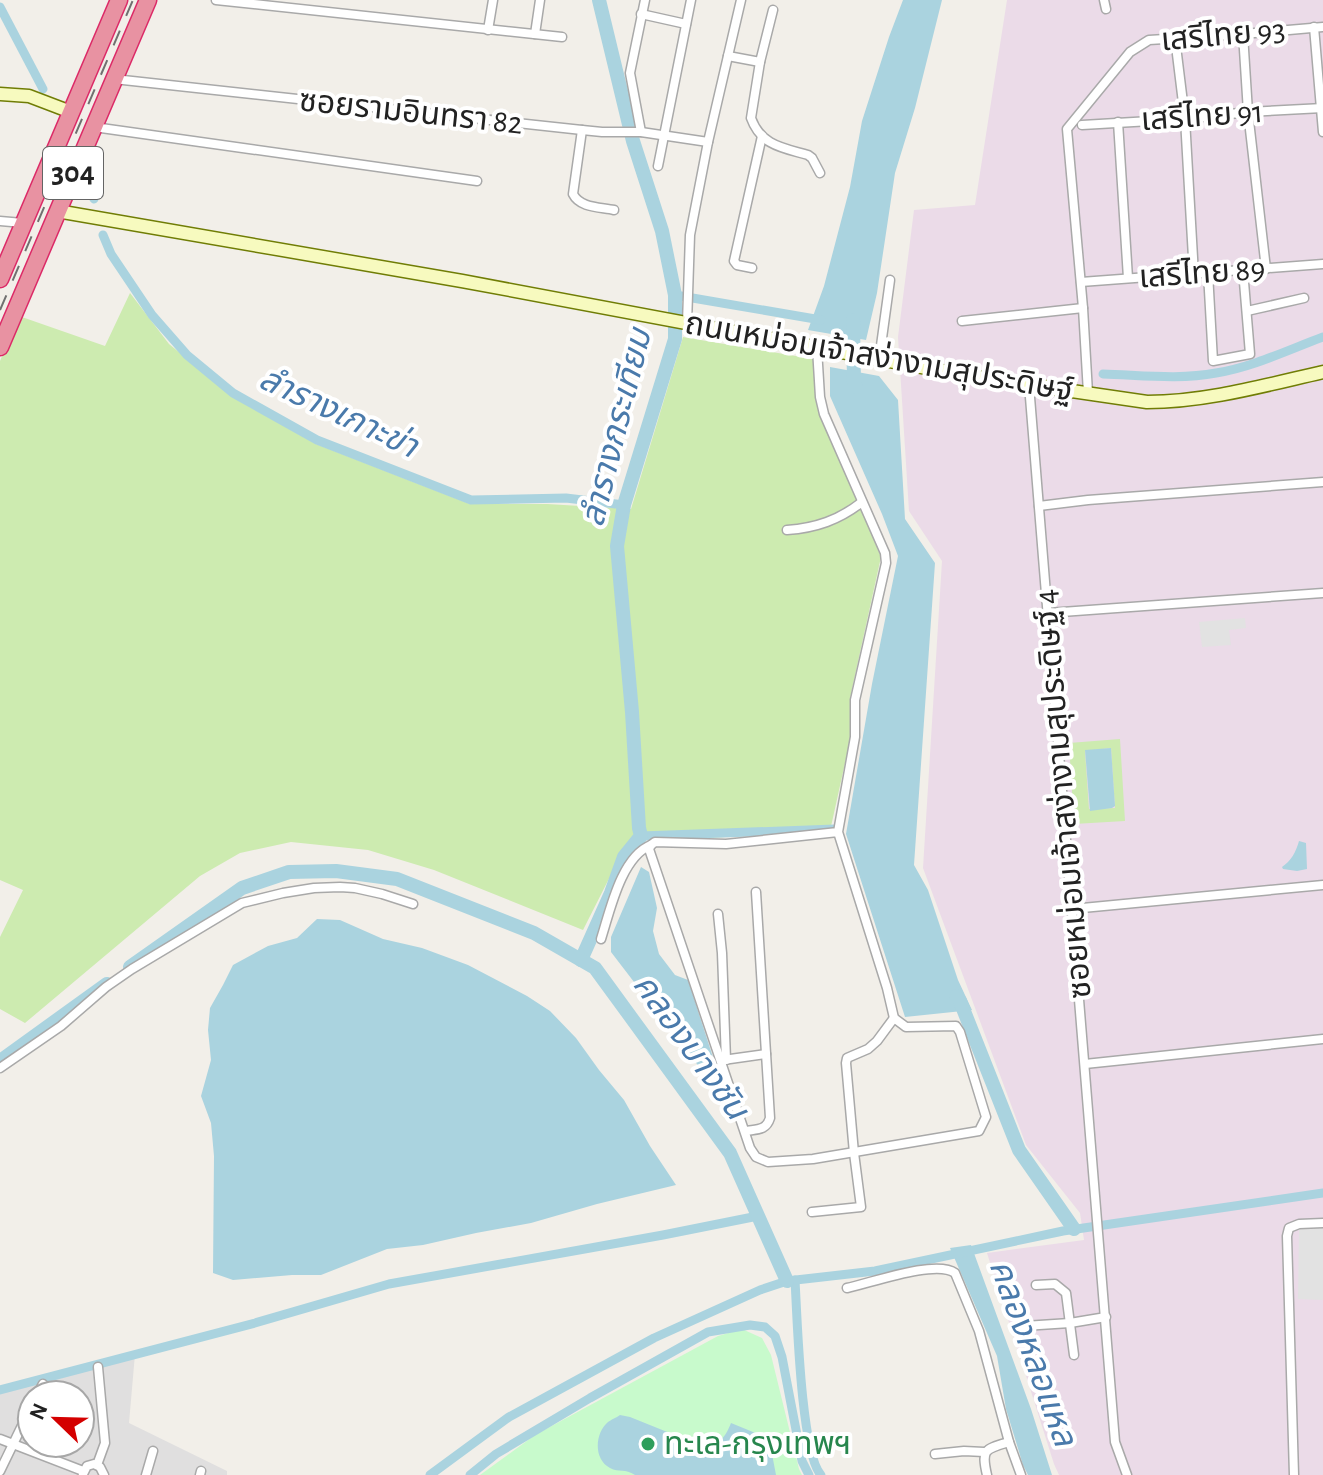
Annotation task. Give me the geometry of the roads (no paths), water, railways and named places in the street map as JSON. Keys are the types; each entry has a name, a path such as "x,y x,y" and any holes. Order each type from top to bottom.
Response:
{"highway":[{"name":"304","path":"2,271 119,0"},
{"name":"304","path":"0,347 148,0"}],"street":[{"path":"216,0 562,37"},
{"path":"295,10 301,0"},
{"path":"488,30 493,0"},
{"path":"535,34 540,0"},
{"path":"641,132 630,73 645,0"},
{"path":"658,166 691,0"},
{"path":"684,323 689,297 690,235 741,0"},
{"path":"773,10 751,118 762,136 775,146 808,155 820,173"},
{"path":"641,14 686,24"},
{"path":"1319,27 1323,132"},
{"name":"เสรีไทย 93","path":"1081,282 1067,129 1130,52 1149,40 1319,27"},
{"path":"1243,34 1248,112 1266,269"},
{"path":"1175,38 1185,119 1194,275"},
{"path":"728,56 760,62"},
{"name":"ซอยรามอินทรา 82","path":"114,79 582,130 641,132 708,142"},
{"path":"0,94 29,96 71,112"},
{"name":"เสรีไทย 91","path":"1082,125 1322,108"},
{"path":"1118,122 1128,278"},
{"path":"93,127 477,181"},
{"path":"582,130 573,194 575,199 580,203 614,210"},
{"path":"752,268 737,265 734,261 762,136"},
{"name":"ถนนหม่อมเจ้าสง่างามสุประดิษฐ์","path":"57,211 462,281 969,376 1147,402 1231,392 1323,372"},
{"path":"0,221 24,223"},
{"name":"เสรีไทย 89","path":"1081,282 1323,264"},
{"path":"1208,273 1213,361 1250,354 1243,270"},
{"path":"875,359 890,280"},
{"path":"1081,282 1088,393"},
{"path":"1247,311 1304,298"},
{"path":"962,321 1083,308"},
{"path":"651,845 649,849 656,871 756,1157 768,1162 813,1159 979,1131 986,1117 956,1026 906,1027 894,1018 838,832 855,737 855,700 886,563 885,553 824,414 820,397 823,349"},
{"name":"ซอยหม่อมเจ้าสง่างามสุประดิษฐ์ 4","path":"1029,385 1115,1442 1127,1475"},
{"path":"1039,506 1323,482"},
{"path":"787,530 829,522 862,502"},
{"path":"1048,613 1323,593"},
{"path":"601,939 620,882 639,852 655,842 726,844 838,832"},
{"path":"1072,909 1323,885"},
{"path":"0,1068 61,1026 132,969 242,903 283,893 340,887 382,894 413,904"},
{"path":"745,1131 764,1128 770,1118 756,892"},
{"path":"718,914 724,1060"},
{"path":"812,1212 861,1207 846,1063 847,1058 868,1049 877,1041 894,1018"},
{"path":"1085,1064 1323,1039"},
{"path":"724,1060 766,1054"},
{"path":"1294,1475 1287,1236 1289,1228 1299,1224 1323,1223"},
{"path":"847,1288 936,1268 949,1268 955,1273 979,1331 1021,1475"},
{"path":"1036,1285 1055,1284 1066,1293 1074,1355"},
{"path":"1024,1326 1106,1317"},
{"path":"97,1465 105,1443 98,1367"},
{"path":"0,1471 16,1438"},
{"path":"0,1439 83,1473 90,1464 97,1465 104,1475"},
{"path":"935,1454 984,1452 1009,1442"},
{"path":"146,1475 153,1451"},
{"path":"984,1452 987,1475"},
{"path":"55,1475 61,1463"}],"water":[{"path":"903,0 942,0 895,173 877,293 866,340 808,330 824,286 850,187 862,121"},
{"path":"830,367 879,376 898,400 905,519 935,563 914,865 928,890 958,980 972,1010 905,1017 846,834 898,556 830,396"},
{"path":"1111,748 1115,806 1090,811 1085,750"},
{"path":"1299,841 1306,843 1307,869 1283,869 1293,856"},
{"path":"641,867 649,872 657,908 653,931 659,954 675,975 688,980 720,1079 710,1081 611,952 611,937"},
{"path":"317,919 340,920 383,939 422,948 468,965 550,1011 576,1038 624,1100 676,1185 531,1223 423,1245 387,1249 321,1275 233,1280 213,1273 214,1156 211,1123 201,1096 211,1060 208,1030 210,1008 233,965 268,946 297,938"},
{"path":"971,1245 1052,1475 1028,1475 1023,1465 1006,1409 997,1356 950,1248"},
{"name":"ทะเล-กรุงเทพฯ","path":"620,1415 702,1446 721,1440 731,1423 775,1441 772,1454 776,1475 635,1475 613,1469 601,1459 598,1439 608,1422"}],"waterway":[{"name":"ลำรางกระเทียม","path":"581,960 624,857 641,836 617,546 624,505 675,339 675,295 662,231 633,141 599,0"},
{"name":"ลำรางเกาะข่า","path":"0,7 43,89"},
{"name":"ลำรางเกาะข่า","path":"81,178 94,199"},
{"name":"ลำรางเกาะข่า","path":"103,235 111,254 152,315 187,355 233,393 317,440 471,500 566,498 624,505"},
{"path":"675,295 821,320"},
{"path":"853,320 856,387"},
{"path":"1103,374 1174,377 1216,373 1257,362 1323,337"},
{"path":"641,836 835,829"},
{"name":"คลองบางชัน","path":"130,967 242,888 289,872 336,871 397,879 534,933 595,968 730,1153 787,1281"},
{"name":"คลองบางชัน","path":"0,1061 107,984"},
{"path":"956,996 1019,1150 1074,1229"},
{"name":"คลองบางชัน","path":"430,1475 509,1417 654,1338 787,1281 875,1271 1063,1231 1323,1193"},
{"path":"0,1390 389,1284 758,1216"},
{"path":"795,1280 805,1413 814,1462 821,1475"},
{"path":"470,1475 496,1454 708,1332 750,1325 765,1327 775,1336 782,1357 802,1461 809,1475"}],"railway":[{"path":"0,310 133,0"}],"place":[{"name":"ทะเล-กรุงเทพฯ","path":"648,1444"}],"water label":[{"name":"คลองหลอแหล","path":"1032,1353"}]}
